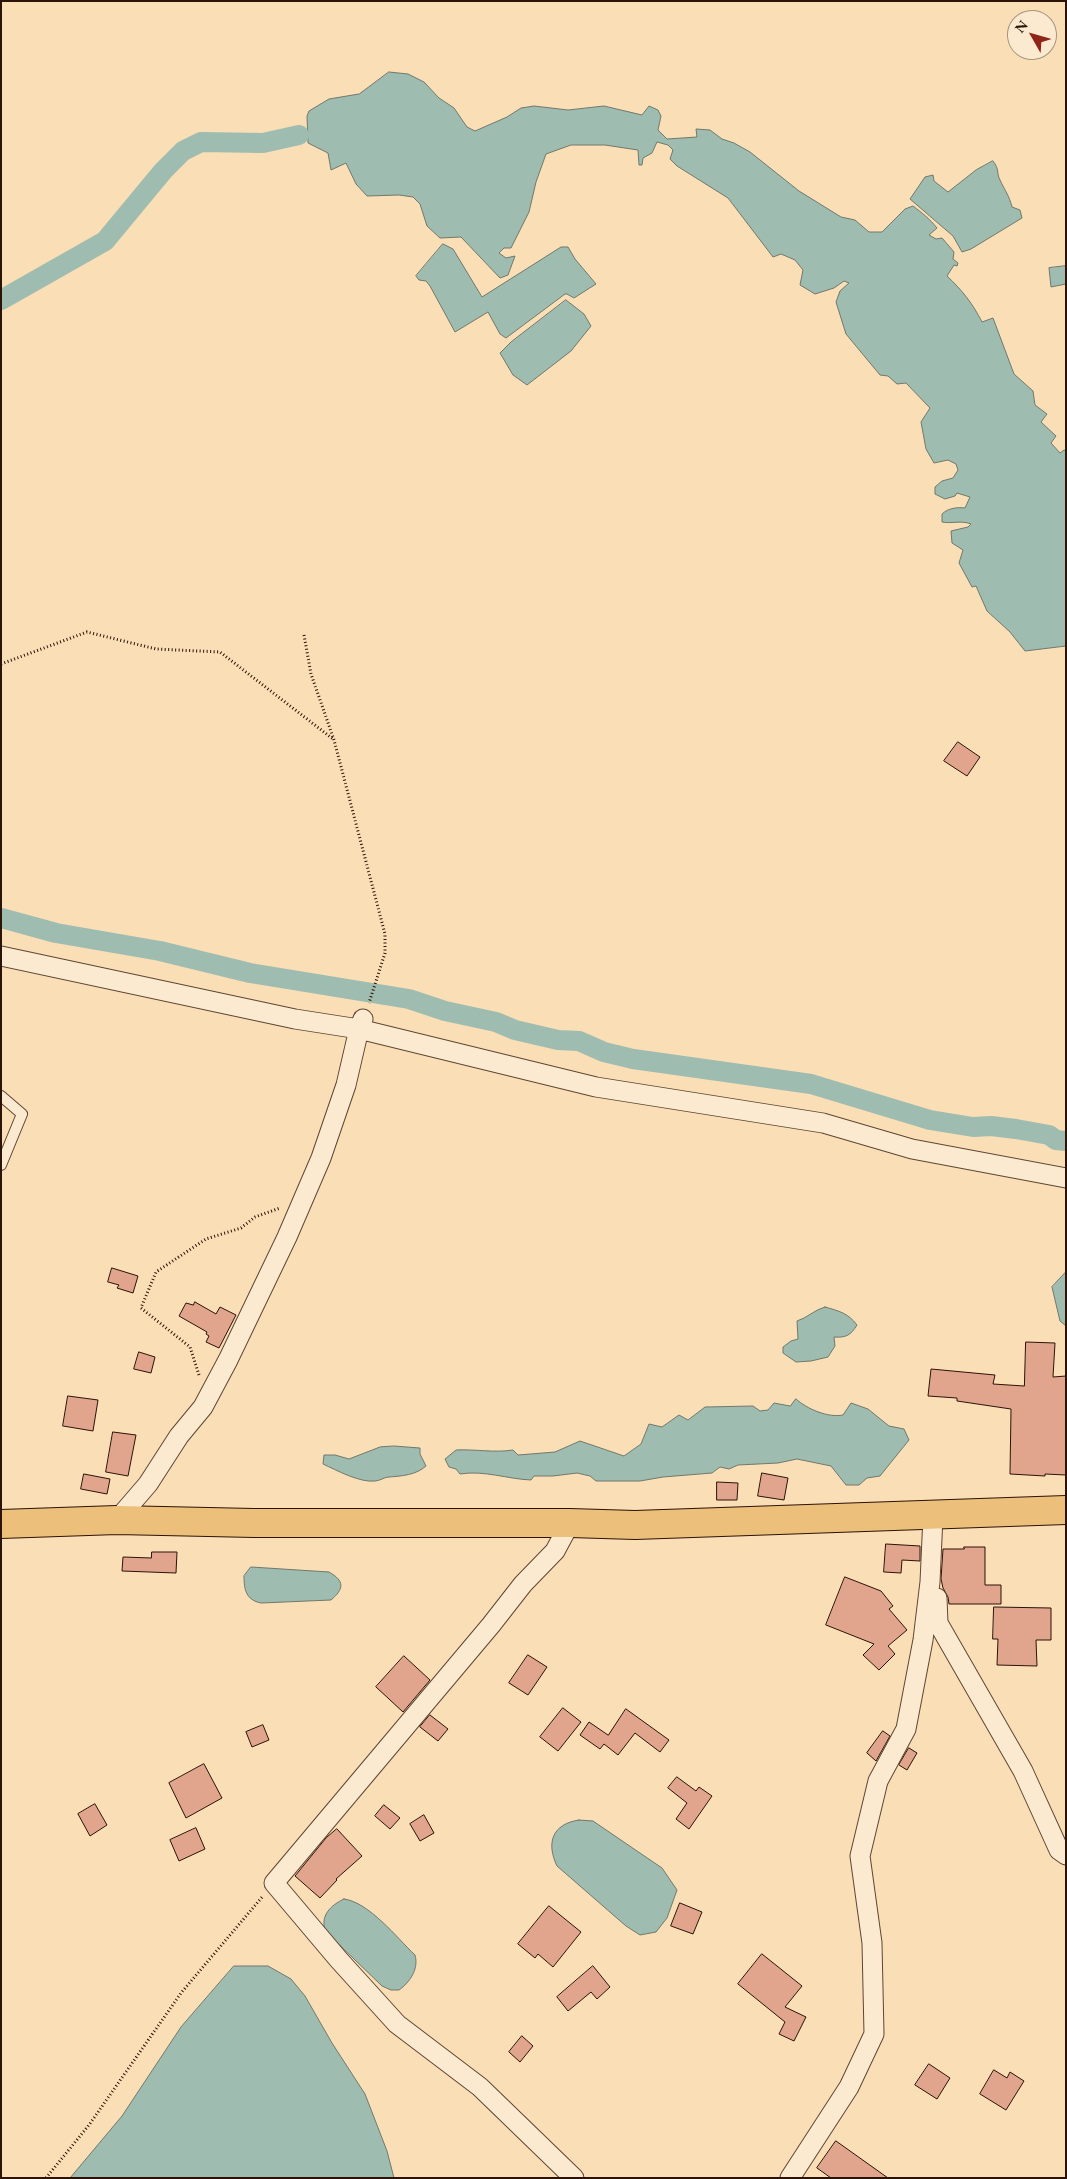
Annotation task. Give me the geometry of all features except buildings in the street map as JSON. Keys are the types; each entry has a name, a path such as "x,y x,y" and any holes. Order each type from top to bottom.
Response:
{"highway":[{"path":"1,1524 117,1520 254,1523 570,1523 634,1525 1066,1510"}],"street":[{"path":"1,956 295,1020 361,1023 596,1087 823,1123 912,1149 1066,1178"},
{"path":"117,1520 148,1484 179,1436 203,1407 228,1360 302,1203 321,1158 346,1085 361,1023"},
{"path":"933,1516 938,1623 1023,1771 1059,1850 1066,1855"},
{"path":"790,2178 850,2087 874,2034 872,1943 860,1856 878,1782 906,1729 923,1640 930,1582 933,1516"},
{"path":"570,1523 555,1552 523,1584 491,1625 274,1883 339,1960 397,2024 480,2087 574,2178"}],"lane":[{"path":"1,1096 22,1114 1,1165"}],"path":[{"path":"1,664 87,632 156,649 220,652 334,740"},
{"path":"304,635 311,674 334,740 384,934 385,953 361,1023"},
{"path":"203,1407 202,1381 190,1347 141,1308 150,1284 156,1272 206,1239 241,1228 255,1216 302,1203"},
{"path":"46,2178 90,2124 181,1993 274,1883"}],"shaded area":[{"path":"389,72 408,74 424,82 439,98 454,108 467,127 475,131 507,117 521,108 534,106 568,110 604,106 642,115 649,106 658,110 661,116 658,130 667,139 697,137 696,129 710,130 722,139 750,152 799,191 841,217 855,220 869,232 882,232 905,209 913,206 931,221 937,228 929,235 936,239 942,238 954,252 953,259 958,263 957,266 954,265 947,276 967,298 982,322 993,318 1014,374 1033,391 1035,405 1047,414 1041,422 1056,436 1051,443 1060,453 1064,450 1066,451 1066,646 1025,651 1010,632 987,611 976,586 972,587 959,563 963,550 952,543 951,531 968,527 971,524 964,522 942,522 942,514 953,508 965,508 970,497 957,493 955,496 945,499 935,494 935,487 942,481 953,478 958,470 956,464 948,460 934,463 926,449 921,422 930,408 906,383 897,384 888,376 880,375 846,334 836,302 840,291 849,283 844,281 834,288 815,294 800,285 803,270 795,260 781,254 773,257 728,198 677,166 670,159 673,150 668,145 657,142 652,153 643,158 642,165 639,165 638,150 605,145 571,145 546,154 536,182 529,212 511,248 504,248 499,253 506,258 515,256 508,275 500,278 461,237 440,238 427,226 420,204 413,197 399,195 367,196 356,184 346,163 331,170 328,153 308,143 307,116 309,111 329,99 359,94"},
{"path":"993,161 1012,207 1020,210 1022,218 971,249 962,252 953,236 910,199 925,177 933,175 934,181 948,192 976,170"},
{"path":"443,244 453,249 482,297 561,247 568,247 575,259 596,284 574,298 565,294 506,338 500,334 488,312 455,332 430,286 426,281 419,280 416,276"},
{"path":"1066,266 1066,284 1051,287 1049,268"},
{"path":"566,300 584,314 591,326 571,351 527,385 513,375 500,353 511,342"},
{"path":"1066,1272 1066,1326 1060,1321 1052,1287"},
{"path":"825,1307 839,1311 854,1321 857,1325 853,1331 842,1337 834,1337 835,1346 828,1357 796,1362 783,1353 783,1347 791,1341 798,1339 797,1321"},
{"path":"796,1399 824,1414 837,1416 843,1415 851,1403 868,1409 889,1426 904,1429 909,1440 880,1476 867,1478 859,1485 846,1485 831,1466 797,1459 778,1463 738,1465 729,1469 720,1467 712,1473 640,1481 596,1481 590,1476 577,1473 534,1476 531,1480 478,1473 460,1474 456,1469 449,1467 445,1459 456,1450 513,1450 518,1455 555,1452 580,1441 624,1456 641,1444 649,1424 662,1427 679,1415 688,1420 705,1407 753,1406 760,1411 768,1410 774,1403 790,1406"},
{"path":"380,1447 420,1448 420,1454 426,1466 409,1475 369,1481 348,1476 323,1464 324,1455 335,1455 349,1459"},
{"path":"251,1567 329,1572 338,1579 341,1585 331,1600 256,1602 249,1597 245,1590 244,1576"},
{"path":"579,1820 593,1821 662,1868 677,1890 667,1918 656,1932 640,1935 626,1926 557,1866 552,1850 554,1836 557,1830 563,1826"},
{"path":"344,1899 363,1907 373,1914 415,1955 416,1965 413,1975 399,1990 391,1990 382,1986 326,1932 324,1926 325,1916 335,1904"},
{"path":"234,1966 268,1966 291,1979 305,1996 332,2043 365,2094 387,2151 394,2178 70,2178 122,2116 181,2027"}],"waterway":[{"path":"1,300 105,241 163,171 183,151 201,142 263,143 299,135"},
{"path":"1,918 56,933 160,951 250,973 409,999 445,1011 496,1022 515,1030 558,1040 579,1041 604,1052 633,1059 811,1084 930,1120 973,1127 991,1126 1016,1129 1049,1135 1056,1140 1066,1141"}]}
